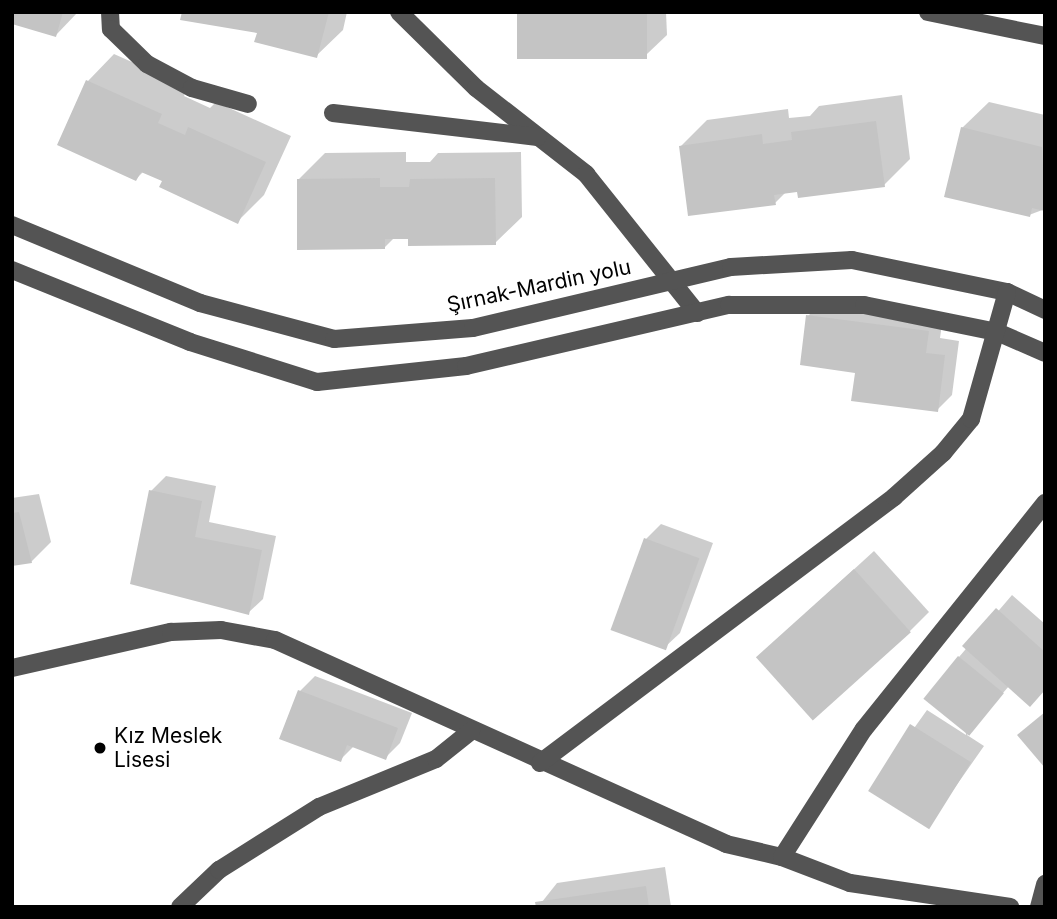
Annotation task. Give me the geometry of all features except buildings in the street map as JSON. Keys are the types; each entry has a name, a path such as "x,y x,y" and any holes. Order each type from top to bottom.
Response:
{"street":[{"path":"110,12 111,29 147,64 192,88 248,104"},
{"path":"399,12 466,79 586,174 674,280 697,313"},
{"path":"928,12 1045,36"},
{"path":"333,113 538,137"},
{"name":"Şırnak-Mardin yolu","path":"12,225 200,303 334,339 473,328 731,267 852,260 1007,292 1045,310"},
{"path":"12,270 190,342 317,382 466,366 729,305 864,305 997,332 1045,353"},
{"path":"540,763 894,497 943,453 971,419 1007,292"},
{"path":"782,857 864,729 1045,502"},
{"path":"12,668 171,632 221,630 275,640 381,684 471,732 726,844 782,857 850,883 1010,907"},
{"path":"180,907 219,870 319,807 436,759 471,732"},
{"path":"1039,907 1045,884"}],"place":[{"name":"Kız Meslek Lisesi","path":"100,748"}]}
